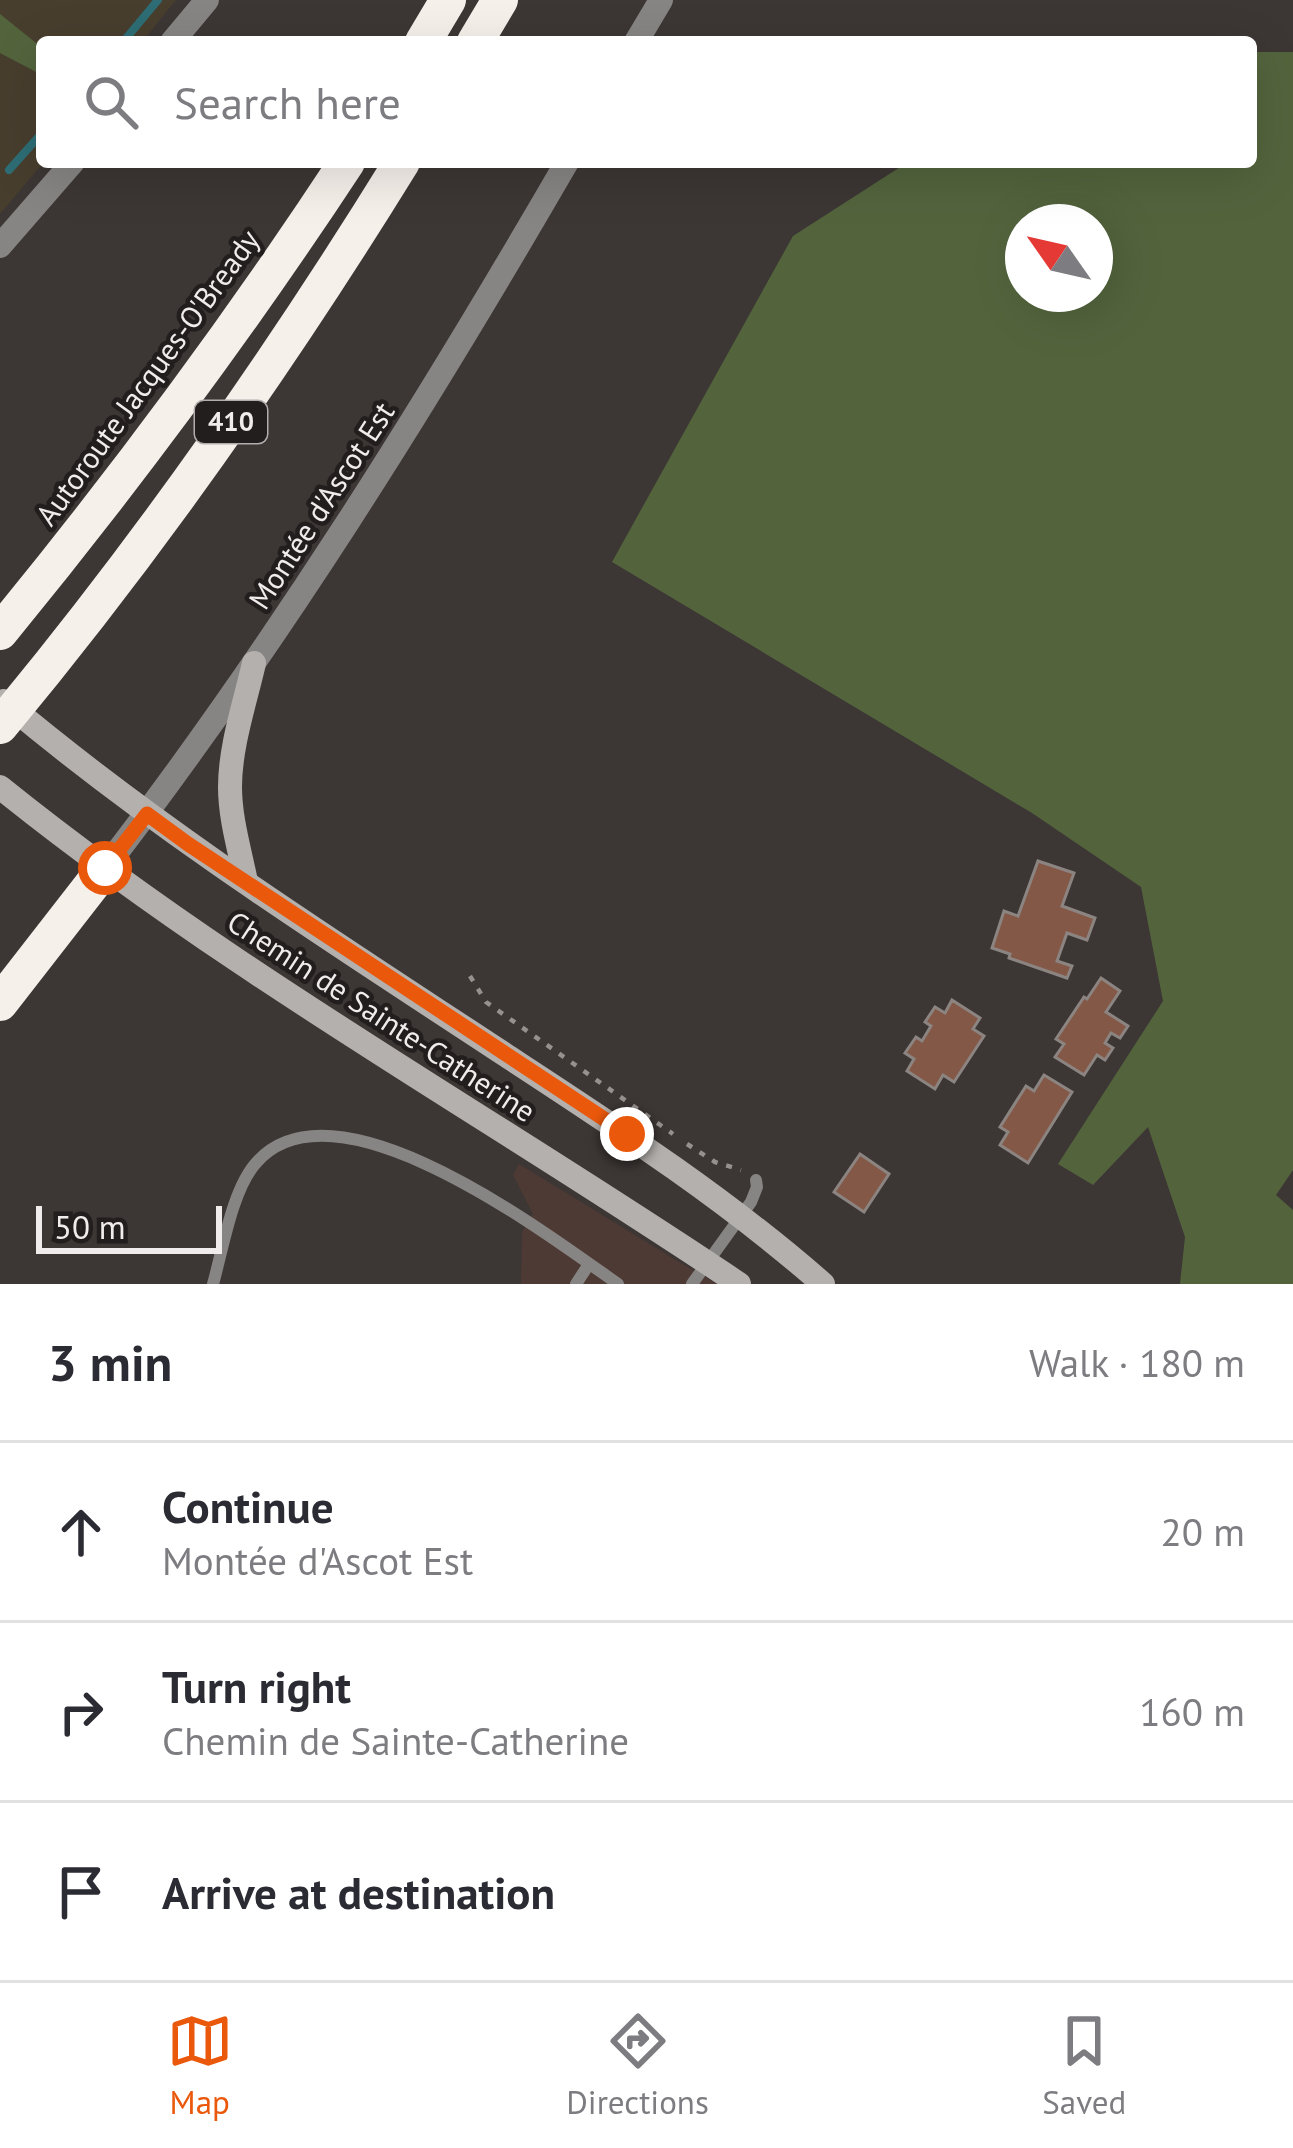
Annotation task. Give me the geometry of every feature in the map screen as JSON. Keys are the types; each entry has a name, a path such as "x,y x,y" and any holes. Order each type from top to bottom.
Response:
{"highway":[{"path":"427,36 448,0"},
{"path":"479,36 500,0"},
{"name":"Autoroute Jacques-O'Bready","path":"0,632 164,426 343,168"},
{"name":"410","path":"0,725 154,530 325,284 398,168"},
{"path":"0,1003 105,868"}],"main road":[{"path":"246,882 230,781 254,663"},
{"name":"Chemin de Sainte-Catherine","path":"0,698 147,814 627,1134 741,1215 823,1284"},
{"name":"Chemin de Sainte-Catherine","path":"0,787 189,927 740,1284"}],"street":[{"path":"177,36 206,0"},
{"path":"640,36 662,0"},
{"path":"0,246 68,168"},
{"name":"Montée d'Ascot Est","path":"105,868 254,663 421,410 563,168"}],"lane":[{"path":"213,1284 248,1173 272,1148 307,1136 366,1143 451,1175 618,1284"},
{"path":"692,1284 755,1195 756,1180"},
{"path":"576,1284 589,1264"}],"path":[{"path":"470,976 487,1002 569,1062 709,1159 747,1172 756,1180"}],"shaded area":[{"path":"0,0 176,0 147,36 36,36 39,168 0,214"},
{"path":"519,1164 717,1284 521,1284 522,1232 533,1214 513,1175"}],"green space":[{"path":"0,14 36,43 36,72 0,53"},
{"path":"1257,52 1293,52 1293,1170 1276,1195 1293,1210 1293,1284 1180,1284 1185,1237 1148,1127 1093,1185 1058,1164 1163,1001 1141,887 1032,813 612,562 793,236 899,168 1257,168"}],"building":[{"path":"1038,861 1074,873 1062,906 1095,918 1087,940 1067,933 1057,961 1072,966 1067,978 992,948 1004,911 1018,916"},
{"path":"1101,978 1120,991 1106,1012 1128,1026 1120,1038 1111,1033 1105,1043 1113,1048 1105,1060 1097,1055 1084,1075 1055,1057 1064,1044 1056,1039"},
{"path":"952,1000 980,1018 973,1029 984,1036 954,1082 943,1075 935,1089 907,1071 914,1059 905,1053 916,1037 922,1041 931,1026 925,1022 935,1007 945,1013"},
{"path":"1044,1075 1072,1092 1028,1163 1000,1145 1008,1132 1000,1127 1026,1086 1034,1091"},
{"path":"860,1154 889,1174 864,1212 834,1192"}],"waterway":[{"path":"128,36 158,0"},
{"path":"9,170 36,140"}],"route":[{"path":"105,868 147,814 627,1134"}]}
